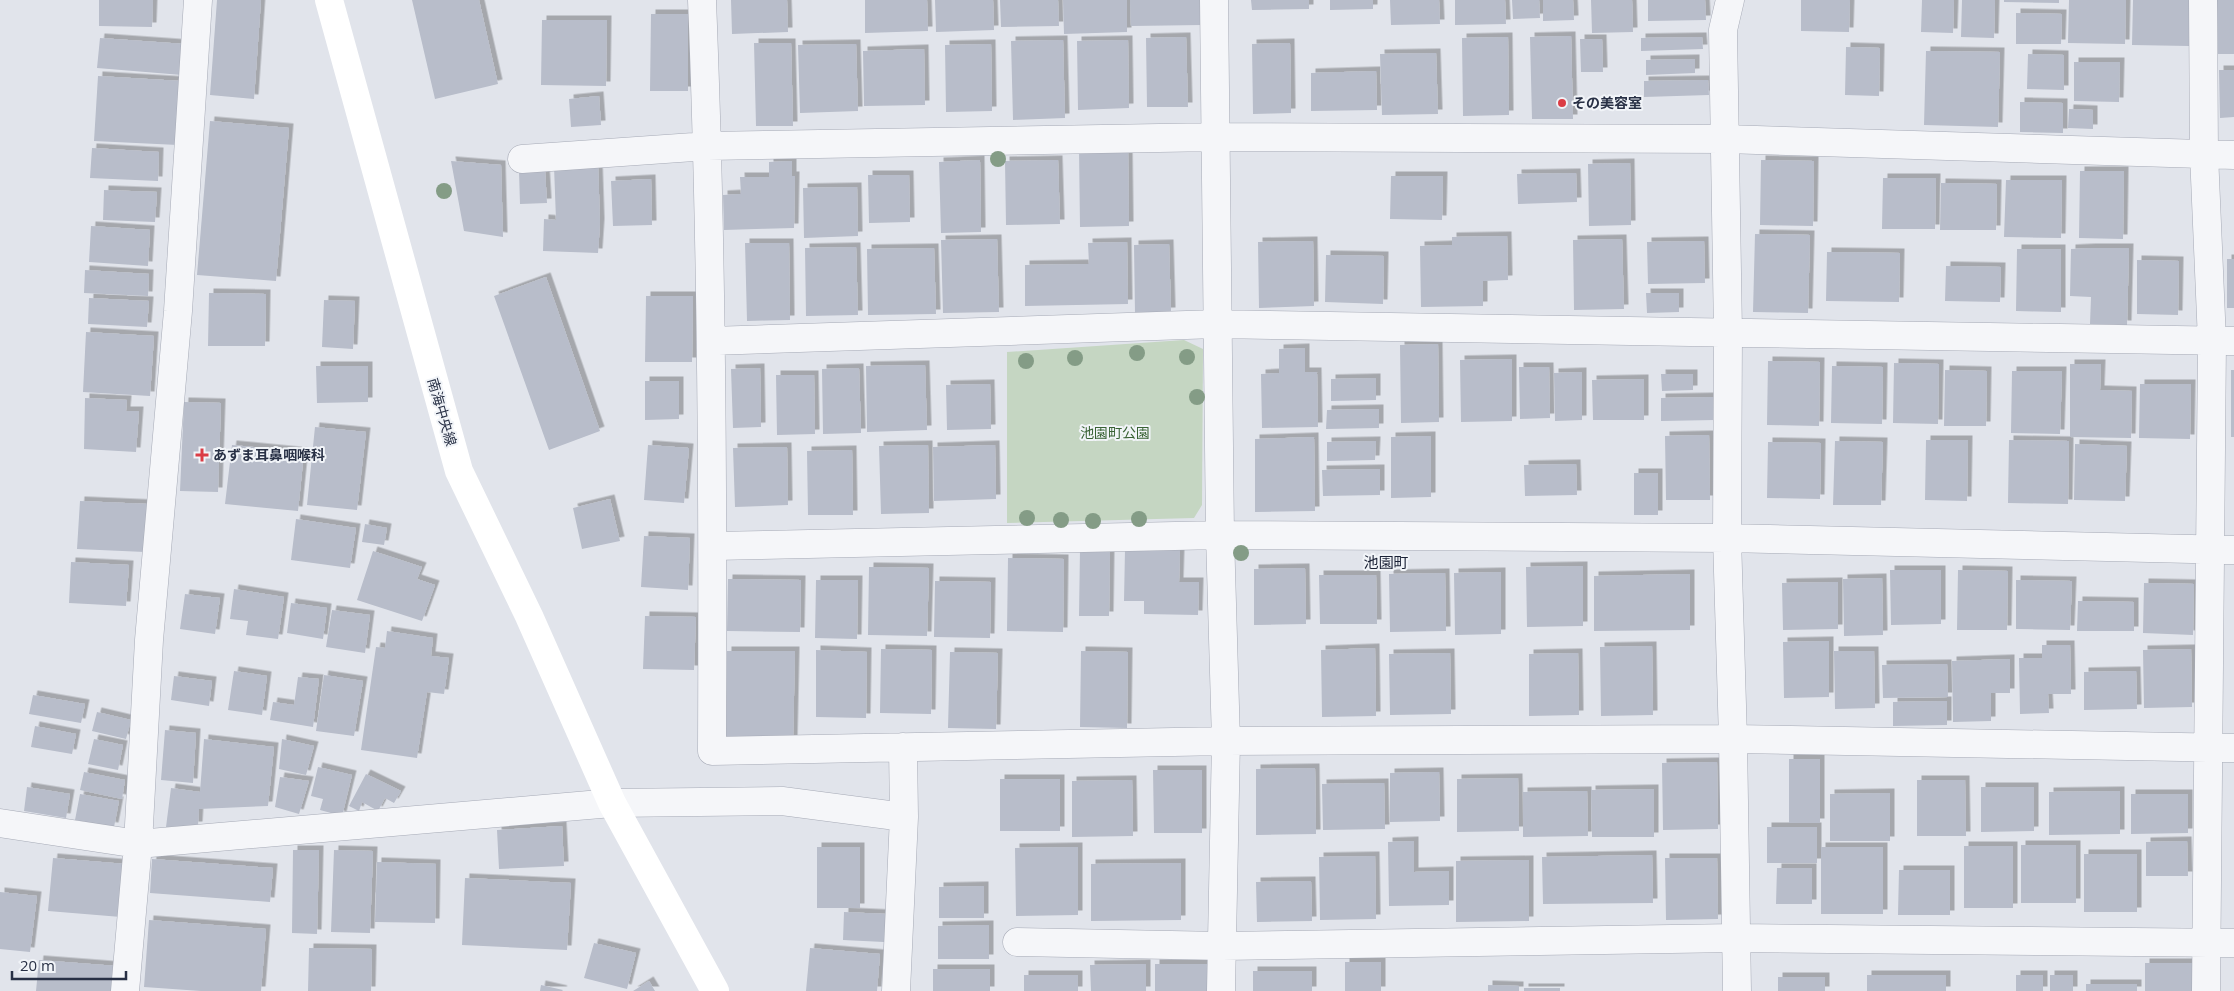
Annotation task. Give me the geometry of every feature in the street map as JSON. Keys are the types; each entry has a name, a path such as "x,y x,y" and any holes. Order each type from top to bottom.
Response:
{"street":[{"path":"125,991 138,844 149,640 178,311 198,0"},
{"name":"南海中央線","path":"329,0 459,471 529,616 612,803 715,991"},
{"path":"702,0 708,146 711,341 712,751 1226,741 1733,739 2221,748"},
{"path":"1214,0 1216,324 1226,741 1221,991"},
{"path":"1730,0 1723,30 1728,332 1727,538 1733,739 1737,991"},
{"path":"2203,0 2204,154 2223,341 2221,748 2206,943 2206,991"},
{"path":"522,159 708,146 1216,136 1725,139 2234,155"},
{"path":"711,341 1216,324 2223,341"},
{"path":"713,546 1220,535 1727,538 2221,550"},
{"path":"896,991 904,817 903,747"},
{"path":"0,823 138,844 612,803 782,801 904,817"},
{"path":"1017,942 1222,946 1736,938 2234,943"}],"green space":[{"name":"池園町公園","path":"1184,340 1203,349 1202,505 1194,518 1007,523 1007,352"}],"building":[{"path":"99,0 153,0 152,27 99,26"},
{"path":"217,0 261,0 254,99 210,95"},
{"path":"412,0 479,0 498,84 435,99"},
{"path":"731,0 787,0 788,32 732,34"},
{"path":"865,0 927,0 928,31 865,33"},
{"path":"935,0 993,0 994,30 936,32"},
{"path":"1000,0 1058,0 1059,26 1001,27"},
{"path":"1063,0 1127,0 1127,32 1064,34"},
{"path":"1130,0 1201,0 1202,25 1131,26"},
{"path":"1251,0 1309,0 1309,9 1252,10"},
{"path":"1330,0 1373,0 1373,9 1330,10"},
{"path":"1390,0 1439,0 1440,24 1391,25"},
{"path":"1455,0 1505,0 1506,24 1455,25"},
{"path":"1512,0 1539,0 1540,18 1513,19"},
{"path":"1543,0 1573,0 1574,20 1543,21"},
{"path":"1591,0 1632,0 1633,32 1592,33"},
{"path":"1648,0 1705,0 1706,20 1648,21"},
{"path":"1801,0 1850,0 1849,32 1801,31"},
{"path":"1922,0 1954,0 1953,33 1921,32"},
{"path":"1962,0 1995,0 1994,38 1961,37"},
{"path":"2004,0 2059,0 2059,3 2004,2"},
{"path":"2069,0 2126,0 2125,44 2068,43"},
{"path":"2133,0 2189,0 2189,46 2132,45"},
{"path":"2217,0 2234,0 2234,54 2218,54"},
{"path":"2016,13 2062,14 2061,44 2016,44"},
{"path":"651,14 688,14 688,91 650,91"},
{"path":"542,20 607,20 606,86 541,85"},
{"path":"1571,36 1573,119 1532,119 1530,37"},
{"path":"1186,37 1188,107 1147,107 1146,38"},
{"path":"1508,37 1509,115 1463,116 1462,38"},
{"path":"1702,37 1703,49 1641,51 1641,38"},
{"path":"100,38 185,44 182,75 97,68"},
{"path":"1580,39 1602,39 1603,72 1581,72"},
{"path":"1063,40 1065,118 1013,120 1011,41"},
{"path":"1128,40 1129,108 1078,110 1077,41"},
{"path":"754,43 791,43 793,126 756,126"},
{"path":"1290,43 1291,113 1253,114 1252,44"},
{"path":"856,44 858,111 800,113 798,45"},
{"path":"991,44 992,111 946,112 945,45"},
{"path":"1846,47 1880,48 1879,96 1845,95"},
{"path":"924,49 925,105 864,106 863,51"},
{"path":"1926,51 2000,52 1998,127 1924,125"},
{"path":"1436,53 1438,114 1382,115 1380,54"},
{"path":"2028,54 2064,55 2064,90 2027,89"},
{"path":"1695,59 1695,73 1646,75 1646,60"},
{"path":"2074,62 2120,62 2119,102 2074,101"},
{"path":"2219,70 2234,70 2234,117 2220,118"},
{"path":"1376,71 1377,110 1311,111 1311,73"},
{"path":"98,76 181,81 178,145 94,141"},
{"path":"1708,80 1709,95 1644,97 1644,81"},
{"path":"599,96 601,125 571,127 569,99"},
{"path":"2020,102 2063,103 2063,133 2020,132"},
{"path":"2069,109 2093,110 2093,129 2068,128"},
{"path":"210,121 289,128 276,281 197,275"},
{"path":"92,148 159,152 158,181 90,178"},
{"path":"1079,148 1128,148 1129,226 1080,227"},
{"path":"980,160 981,232 941,233 939,162"},
{"path":"1058,160 1060,224 1006,225 1005,161"},
{"path":"1761,160 1814,161 1813,226 1760,225"},
{"path":"451,161 501,165 503,237 464,231"},
{"path":"792,161 792,176 795,176 794,228 724,230 723,195 741,194 740,177 769,177 769,162"},
{"path":"1630,163 1631,225 1589,226 1588,164"},
{"path":"598,164 600,223 598,253 543,251 544,219 556,220 554,166"},
{"path":"545,170 547,203 520,204 519,171"},
{"path":"2080,171 2124,171 2123,239 2079,238"},
{"path":"1576,173 1577,202 1518,204 1517,174"},
{"path":"868,175 909,175 910,222 869,223"},
{"path":"1391,176 1443,176 1442,220 1390,219"},
{"path":"1883,178 1936,178 1935,229 1882,229"},
{"path":"651,179 652,225 613,226 611,181"},
{"path":"2006,180 2062,180 2061,238 2004,237"},
{"path":"1941,183 1997,184 1996,230 1940,230"},
{"path":"857,187 858,236 804,238 803,188"},
{"path":"104,190 157,192 155,222 103,220"},
{"path":"91,226 150,230 148,266 89,262"},
{"path":"1755,234 1810,235 1808,313 1753,312"},
{"path":"1507,236 1508,280 1483,281 1483,306 1421,307 1420,246 1452,245 1452,237"},
{"path":"997,239 999,312 943,313 941,240"},
{"path":"1622,239 1624,309 1574,310 1573,240"},
{"path":"1313,241 1314,306 1259,308 1258,242"},
{"path":"1704,241 1705,283 1648,284 1647,242"},
{"path":"1127,242 1128,304 1025,306 1025,265 1089,264 1088,243"},
{"path":"745,243 789,243 790,320 747,321"},
{"path":"1169,244 1171,312 1135,313 1134,245"},
{"path":"856,247 858,315 806,316 805,248"},
{"path":"934,248 936,314 868,315 867,249"},
{"path":"2129,248 2127,325 2090,324 2091,297 2070,296 2071,249"},
{"path":"2017,249 2061,249 2061,312 2016,311"},
{"path":"1827,252 1900,253 1899,302 1826,301"},
{"path":"1326,255 1384,256 1383,304 1325,302"},
{"path":"2227,259 2234,259 2234,308 2227,308"},
{"path":"2137,260 2179,261 2178,315 2137,314"},
{"path":"1946,266 2001,267 2000,302 1945,301"},
{"path":"85,270 149,274 148,296 84,293"},
{"path":"546,277 600,431 549,450 494,296"},
{"path":"209,293 266,294 265,346 208,346"},
{"path":"1646,293 1679,293 1679,312 1647,313"},
{"path":"646,296 693,296 692,362 645,362"},
{"path":"89,298 149,301 147,327 88,324"},
{"path":"324,300 355,301 353,349 322,347"},
{"path":"86,332 154,336 150,396 83,392"},
{"path":"1438,344 1439,422 1401,423 1400,345"},
{"path":"1305,348 1305,372 1317,372 1318,427 1262,428 1261,374 1279,373 1279,349"},
{"path":"1512,359 1512,421 1461,422 1460,360"},
{"path":"1768,361 1820,362 1819,426 1767,425"},
{"path":"1894,363 1939,364 1938,424 1893,423"},
{"path":"2070,364 2101,364 2100,390 2132,391 2131,438 2070,437"},
{"path":"925,365 927,430 867,432 866,366"},
{"path":"316,366 368,366 368,402 317,403"},
{"path":"1832,366 1883,367 1882,424 1831,423"},
{"path":"1519,367 1549,367 1550,418 1520,419"},
{"path":"760,368 761,427 733,428 731,369"},
{"path":"859,368 861,433 823,434 822,369"},
{"path":"1945,370 1987,371 1986,426 1944,426"},
{"path":"2231,370 2234,370 2234,437 2231,437"},
{"path":"2012,371 2062,371 2060,434 2011,433"},
{"path":"1582,372 1582,420 1555,421 1554,373"},
{"path":"1661,374 1693,374 1693,390 1662,391"},
{"path":"776,375 814,375 815,434 777,435"},
{"path":"1376,378 1376,400 1331,401 1331,379"},
{"path":"1644,379 1644,420 1593,420 1592,380"},
{"path":"645,381 679,381 679,419 645,420"},
{"path":"990,384 991,429 947,430 946,385"},
{"path":"2140,384 2191,384 2190,439 2139,438"},
{"path":"1715,397 1715,420 1661,421 1661,398"},
{"path":"85,398 127,400 126,411 139,411 136,452 84,449"},
{"path":"184,402 221,403 218,492 180,491"},
{"path":"1379,409 1379,428 1326,429 1327,410"},
{"path":"315,427 366,432 357,510 307,505"},
{"path":"1709,435 1710,500 1666,500 1665,436"},
{"path":"1431,436 1431,497 1391,498 1391,437"},
{"path":"1314,437 1315,511 1255,512 1255,439"},
{"path":"1926,440 1968,440 1967,501 1925,500"},
{"path":"2009,440 2069,441 2068,504 2008,503"},
{"path":"1376,441 1375,460 1327,461 1327,442"},
{"path":"1835,441 1883,442 1881,505 1833,505"},
{"path":"1768,442 1821,443 1820,499 1767,498"},
{"path":"2075,444 2127,446 2125,501 2074,500"},
{"path":"232,445 304,452 298,511 225,504"},
{"path":"648,445 689,448 684,503 644,500"},
{"path":"928,445 929,513 881,514 879,446"},
{"path":"995,445 996,499 934,501 933,447"},
{"path":"787,447 788,505 735,507 733,448"},
{"path":"852,450 853,515 808,515 807,451"},
{"path":"1576,464 1577,495 1525,496 1524,465"},
{"path":"1380,469 1380,495 1323,496 1322,470"},
{"path":"1634,473 1658,473 1658,515 1634,515"},
{"path":"610,499 620,541 582,549 573,508"},
{"path":"80,501 148,504 145,552 77,549"},
{"path":"296,519 356,528 350,568 291,560"},
{"path":"365,524 387,528 384,545 362,542"},
{"path":"644,536 690,538 688,590 641,587"},
{"path":"1080,549 1110,549 1109,616 1079,616"},
{"path":"1125,549 1180,550 1179,582 1199,582 1198,615 1144,614 1144,601 1124,601"},
{"path":"373,551 422,567 417,579 435,585 422,621 357,600"},
{"path":"1008,558 1064,559 1063,632 1007,631"},
{"path":"71,562 129,565 126,606 69,603"},
{"path":"1583,566 1583,626 1527,627 1526,567"},
{"path":"869,567 929,568 927,636 868,635"},
{"path":"1305,568 1306,624 1254,625 1254,569"},
{"path":"1890,570 1941,570 1941,624 1891,625"},
{"path":"1958,570 2008,571 2007,630 1957,630"},
{"path":"1501,572 1501,634 1455,635 1454,573"},
{"path":"1445,573 1446,631 1390,632 1389,574"},
{"path":"1690,574 1690,630 1594,631 1594,576"},
{"path":"1319,575 1376,575 1377,624 1320,624"},
{"path":"1882,578 1883,635 1844,636 1843,579"},
{"path":"728,579 801,580 800,632 727,631"},
{"path":"816,580 858,580 857,639 815,638"},
{"path":"2016,580 2072,581 2070,630 2016,629"},
{"path":"935,581 991,582 990,638 934,637"},
{"path":"1838,582 1838,629 1783,630 1782,583"},
{"path":"2144,583 2194,584 2193,635 2143,633"},
{"path":"234,589 284,597 278,639 246,635 248,621 230,619"},
{"path":"185,594 220,598 215,634 180,629"},
{"path":"2078,601 2134,602 2134,631 2077,631"},
{"path":"291,603 327,608 323,639 287,633"},
{"path":"332,610 370,615 365,653 326,647"},
{"path":"645,616 696,617 694,670 643,669"},
{"path":"387,631 433,638 431,656 449,658 444,694 427,692 417,758 361,750 376,647 385,648"},
{"path":"1829,641 1829,697 1784,698 1783,642"},
{"path":"2042,645 2070,645 2071,694 2048,694 2049,713 2020,714 2019,658 2042,658"},
{"path":"1652,646 1653,715 1601,716 1600,647"},
{"path":"1375,648 1376,716 1322,717 1321,650"},
{"path":"881,649 932,650 931,714 880,713"},
{"path":"2191,649 2192,707 2144,708 2143,650"},
{"path":"816,650 867,652 866,718 816,717"},
{"path":"727,651 795,651 793,742 725,741"},
{"path":"1081,651 1128,652 1127,728 1080,727"},
{"path":"1834,651 1874,651 1875,708 1835,709"},
{"path":"950,652 998,653 996,729 948,728"},
{"path":"1450,653 1451,714 1390,715 1389,654"},
{"path":"1578,653 1579,715 1529,716 1529,654"},
{"path":"2010,659 2010,693 1991,693 1991,721 1953,722 1952,661"},
{"path":"1947,664 1948,697 1883,698 1882,665"},
{"path":"234,671 267,676 262,715 228,710"},
{"path":"2136,671 2137,709 2084,710 2084,672"},
{"path":"324,675 363,681 354,736 316,731"},
{"path":"174,676 212,681 209,706 171,700"},
{"path":"298,677 319,679 313,727 270,720 273,702 294,705"},
{"path":"33,695 85,704 81,723 29,714"},
{"path":"1947,701 1947,725 1893,726 1893,702"},
{"path":"97,712 131,720 126,739 92,731"},
{"path":"35,726 76,734 72,754 31,747"},
{"path":"165,730 196,733 193,783 161,780"},
{"path":"94,739 123,745 118,770 88,764"},
{"path":"204,739 274,747 268,806 199,809 198,826 166,827 171,788 200,792"},
{"path":"282,739 314,746 306,775 279,769"},
{"path":"1789,759 1820,759 1820,823 1789,823"},
{"path":"1717,762 1718,829 1663,830 1662,763"},
{"path":"318,767 352,775 342,816 320,810 323,799 311,796"},
{"path":"1315,768 1316,834 1256,835 1256,769"},
{"path":"1153,770 1202,770 1202,833 1154,833"},
{"path":"84,772 125,780 122,799 80,790"},
{"path":"1439,772 1440,821 1390,822 1390,773"},
{"path":"366,774 401,791 394,803 385,798 378,811 362,802 359,811 349,806"},
{"path":"280,777 309,781 299,814 275,807"},
{"path":"1518,778 1519,831 1457,832 1457,779"},
{"path":"1000,779 1060,779 1060,831 1000,831"},
{"path":"1132,780 1133,836 1072,837 1072,781"},
{"path":"1917,780 1965,780 1966,836 1917,836"},
{"path":"1384,783 1385,829 1323,830 1322,784"},
{"path":"27,787 70,794 66,818 24,811"},
{"path":"1981,787 2034,787 2034,831 1981,832"},
{"path":"1654,789 1654,837 1592,837 1591,790"},
{"path":"1587,791 1588,836 1523,837 1523,792"},
{"path":"2120,791 2120,834 2049,835 2049,792"},
{"path":"1890,793 1890,841 1830,841 1830,794"},
{"path":"80,794 119,801 114,827 75,820"},
{"path":"2131,794 2188,794 2188,833 2131,834"},
{"path":"562,826 564,866 499,869 497,830"},
{"path":"1767,827 1817,827 1817,863 1767,863"},
{"path":"1414,841 1414,872 1449,871 1449,905 1389,906 1388,842"},
{"path":"2187,841 2188,876 2146,876 2146,842"},
{"path":"2021,845 2076,845 2076,903 2021,903"},
{"path":"1964,846 2013,846 2013,908 1964,908"},
{"path":"817,847 860,847 860,908 817,908"},
{"path":"1078,847 1078,915 1016,916 1015,848"},
{"path":"1821,847 1883,847 1883,914 1821,914"},
{"path":"293,850 319,850 317,934 292,933"},
{"path":"334,850 373,851 370,933 331,932"},
{"path":"2084,854 2137,854 2137,912 2084,912"},
{"path":"1652,855 1653,903 1543,904 1542,857"},
{"path":"1375,856 1376,919 1320,920 1319,857"},
{"path":"53,858 126,864 121,917 48,911"},
{"path":"1665,858 1717,858 1718,919 1666,920"},
{"path":"152,859 273,868 270,902 150,893"},
{"path":"1529,860 1529,921 1456,922 1456,861"},
{"path":"377,862 436,864 435,923 375,922"},
{"path":"1181,863 1181,920 1091,921 1091,864"},
{"path":"1777,868 1812,868 1812,904 1776,904"},
{"path":"1899,870 1950,870 1950,915 1898,915"},
{"path":"465,878 571,883 567,950 462,945"},
{"path":"1311,881 1312,921 1257,922 1256,882"},
{"path":"984,886 984,918 939,918 939,887"},
{"path":"0,892 37,896 30,952 0,949"},
{"path":"844,912 886,914 884,942 843,940"},
{"path":"149,920 266,929 261,991 201,991 144,987"},
{"path":"989,925 989,959 938,959 938,926"},
{"path":"594,943 636,953 627,989 584,978"},
{"path":"309,948 372,949 371,991 308,991"},
{"path":"810,948 880,954 877,991 806,991"},
{"path":"39,960 117,966 115,991 36,991"},
{"path":"1345,962 1381,962 1381,991 1345,991"},
{"path":"2145,963 2195,963 2195,991 2145,991"},
{"path":"1146,964 1146,991 1091,991 1090,965"},
{"path":"1155,964 1207,964 1207,991 1155,991"},
{"path":"933,969 990,969 990,991 933,991"},
{"path":"1253,971 1312,971 1312,991 1253,991"},
{"path":"1024,975 1078,975 1078,991 1024,991"},
{"path":"1867,975 1946,975 1946,991 1867,991"},
{"path":"2016,975 2043,975 2043,991 2016,991"},
{"path":"2050,975 2073,975 2073,991 2050,991"},
{"path":"1778,977 1825,977 1825,991 1778,991"},
{"path":"649,981 655,991 633,991"},
{"path":"2086,984 2137,984 2137,991 2086,991"},
{"path":"541,985 563,990 540,991"},
{"path":"1488,985 1519,986 1519,991 1488,991"},
{"path":"1524,988 1560,988 1560,991 1524,991"}],"place":[{"name":"その美容室","path":"1562,103"},
{"name":"あずま耳鼻咽喉科","path":"202,455"}],"district":[{"name":"池園町","path":"1386,563"}]}
